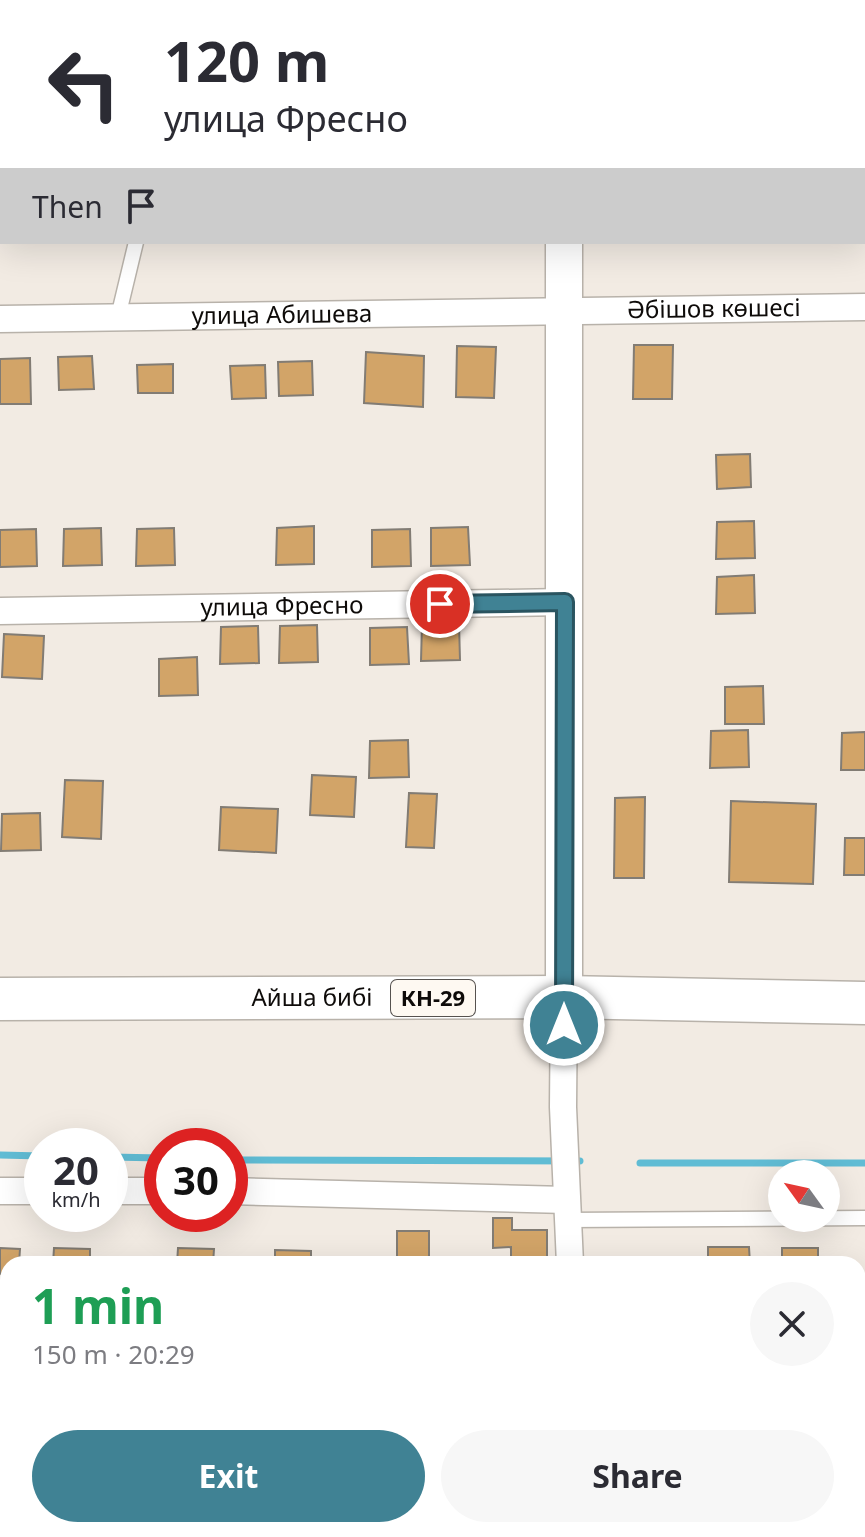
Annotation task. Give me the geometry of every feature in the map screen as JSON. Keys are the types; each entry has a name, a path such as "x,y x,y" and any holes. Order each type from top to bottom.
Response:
{"main road":[{"name":"Айша бибі","path":"0,999 564,997 865,1003"}],"street":[{"path":"564,244 563,1107 569,1256"},
{"name":"Әбішов көшесі","path":"564,311 865,307"},
{"name":"улица Абишева","path":"0,319 564,311"},
{"name":"улица Фресно","path":"0,611 565,602"},
{"path":"0,1191 24,1191"},
{"path":"248,1192 566,1201"}],"lane":[{"path":"118,317 136,244"},
{"path":"566,1201 865,1218"}],"building":[{"path":"634,345 673,345 672,399 633,399"},
{"path":"457,346 496,347 494,398 456,397"},
{"path":"366,352 424,356 423,407 364,403"},
{"path":"92,356 94,389 59,390 58,357"},
{"path":"30,358 31,404 0,404 0,359"},
{"path":"312,361 313,395 279,396 278,362"},
{"path":"173,364 173,393 138,393 137,365"},
{"path":"265,365 266,398 232,399 230,366"},
{"path":"750,454 751,487 717,489 716,455"},
{"path":"754,521 755,558 716,559 717,522"},
{"path":"314,526 314,564 276,565 277,528"},
{"path":"468,527 470,565 431,566 431,528"},
{"path":"101,528 102,565 63,566 64,529"},
{"path":"174,528 175,565 136,566 137,529"},
{"path":"36,529 37,566 0,567 0,530"},
{"path":"410,529 411,566 372,567 372,530"},
{"path":"754,575 755,613 716,614 717,577"},
{"path":"459,623 460,660 421,661 422,624"},
{"path":"317,625 318,662 279,663 280,626"},
{"path":"258,626 259,663 220,664 221,627"},
{"path":"407,627 409,664 370,665 370,628"},
{"path":"4,634 44,636 42,679 2,677"},
{"path":"197,657 198,695 159,696 159,659"},
{"path":"763,686 764,724 725,724 725,687"},
{"path":"748,730 749,767 710,768 711,731"},
{"path":"865,732 865,770 841,770 842,733"},
{"path":"408,740 409,777 369,778 370,741"},
{"path":"312,775 356,777 354,817 310,815"},
{"path":"65,780 103,781 101,839 62,837"},
{"path":"409,793 437,794 434,848 406,847"},
{"path":"645,797 644,878 614,878 615,798"},
{"path":"731,801 816,804 813,884 729,882"},
{"path":"221,807 278,809 276,853 219,850"},
{"path":"40,813 41,850 1,851 2,814"},
{"path":"845,838 865,838 865,875 844,875"},
{"path":"493,1218 512,1218 512,1230 547,1230 547,1256 511,1256 511,1247 493,1248"},
{"path":"397,1231 429,1231 429,1256 397,1256"},
{"path":"708,1247 749,1247 750,1256 708,1256"},
{"path":"0,1248 20,1249 20,1256 0,1256"},
{"path":"54,1248 90,1249 90,1256 54,1256"},
{"path":"178,1248 214,1249 214,1256 178,1256"},
{"path":"782,1248 818,1248 818,1256 782,1256"},
{"path":"275,1250 311,1251 311,1256 275,1256"}],"waterway":[{"path":"0,1155 24,1156"},
{"path":"128,1157 144,1158"},
{"path":"248,1160 580,1161"},
{"path":"640,1163 865,1163"}],"route":[{"path":"440,604 565,602 564,1025"}]}
